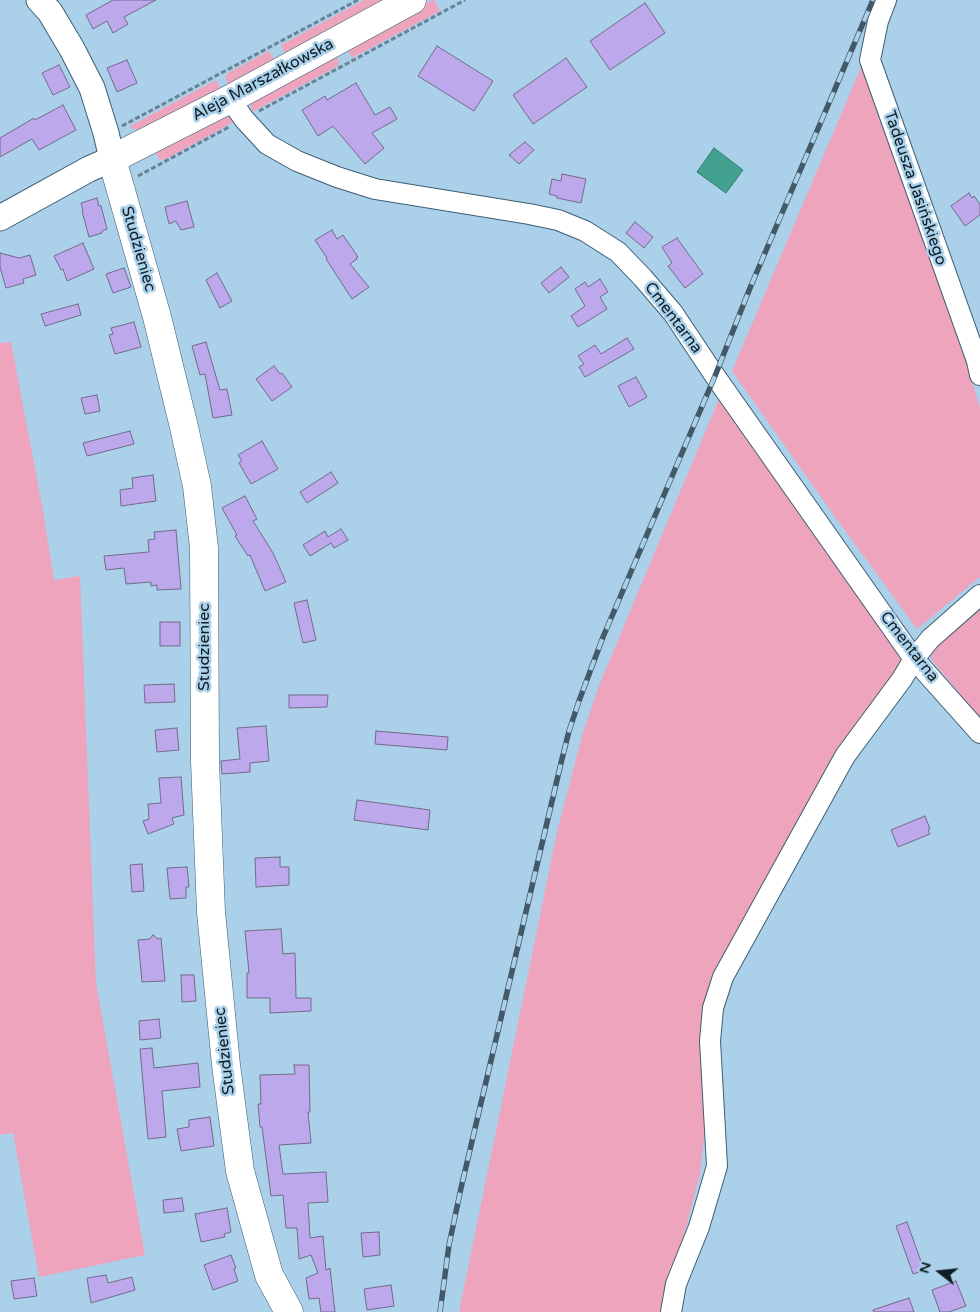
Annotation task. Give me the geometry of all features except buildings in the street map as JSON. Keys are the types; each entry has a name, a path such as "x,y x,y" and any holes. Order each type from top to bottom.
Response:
{"main road":[{"name":"Aleja Marszałkowska","path":"112,159 237,109 412,0"},
{"name":"Studzieniec","path":"112,159 156,317 197,486 204,548 205,761 211,912 226,1065 240,1171 269,1274 288,1312"}],"street":[{"name":"Studzieniec","path":"39,0 50,12 92,88 112,159"},
{"name":"Tadeusza Jasińskiego","path":"886,0 878,21 870,60 979,363"},
{"name":"Cmentarna","path":"237,109 267,144 297,160 337,177 374,189 558,220 585,231 618,252 673,313 714,376 914,659 980,733"},
{"path":"0,218 89,169 112,159"},
{"path":"671,1312 676,1284 699,1228 717,1166 710,1041 713,1008 723,977 844,756 930,639 980,595"}],"path":[{"path":"106,133 140,117 358,0"},
{"path":"120,186 237,109 465,0"}],"shaded area":[{"path":"364,0 392,0 285,54 281,45"},
{"path":"432,0 435,1 440,11 352,58 347,49 349,44"},
{"path":"269,51 276,62 230,87 226,80 228,73"},
{"path":"336,55 339,62 338,66 252,112 251,104 254,97"},
{"path":"865,58 951,310 980,408 980,577 917,629 732,371"},
{"path":"216,80 221,89 140,129 132,129 130,126"},
{"path":"221,115 234,120 232,123 164,160 159,159 154,149"},
{"path":"714,148 743,170 726,193 697,172"},
{"path":"11,342 42,505 54,580 80,576 96,983 145,1255 39,1277 13,1133 0,1135 0,343"},
{"path":"721,394 903,660 704,1013 705,1128 700,1174 665,1312 459,1312 557,832 582,736 598,688"},
{"path":"980,603 980,718 931,659 932,644"}],"railway":[{"path":"440,1312 449,1245 461,1188 569,731 603,637 873,0"}]}
